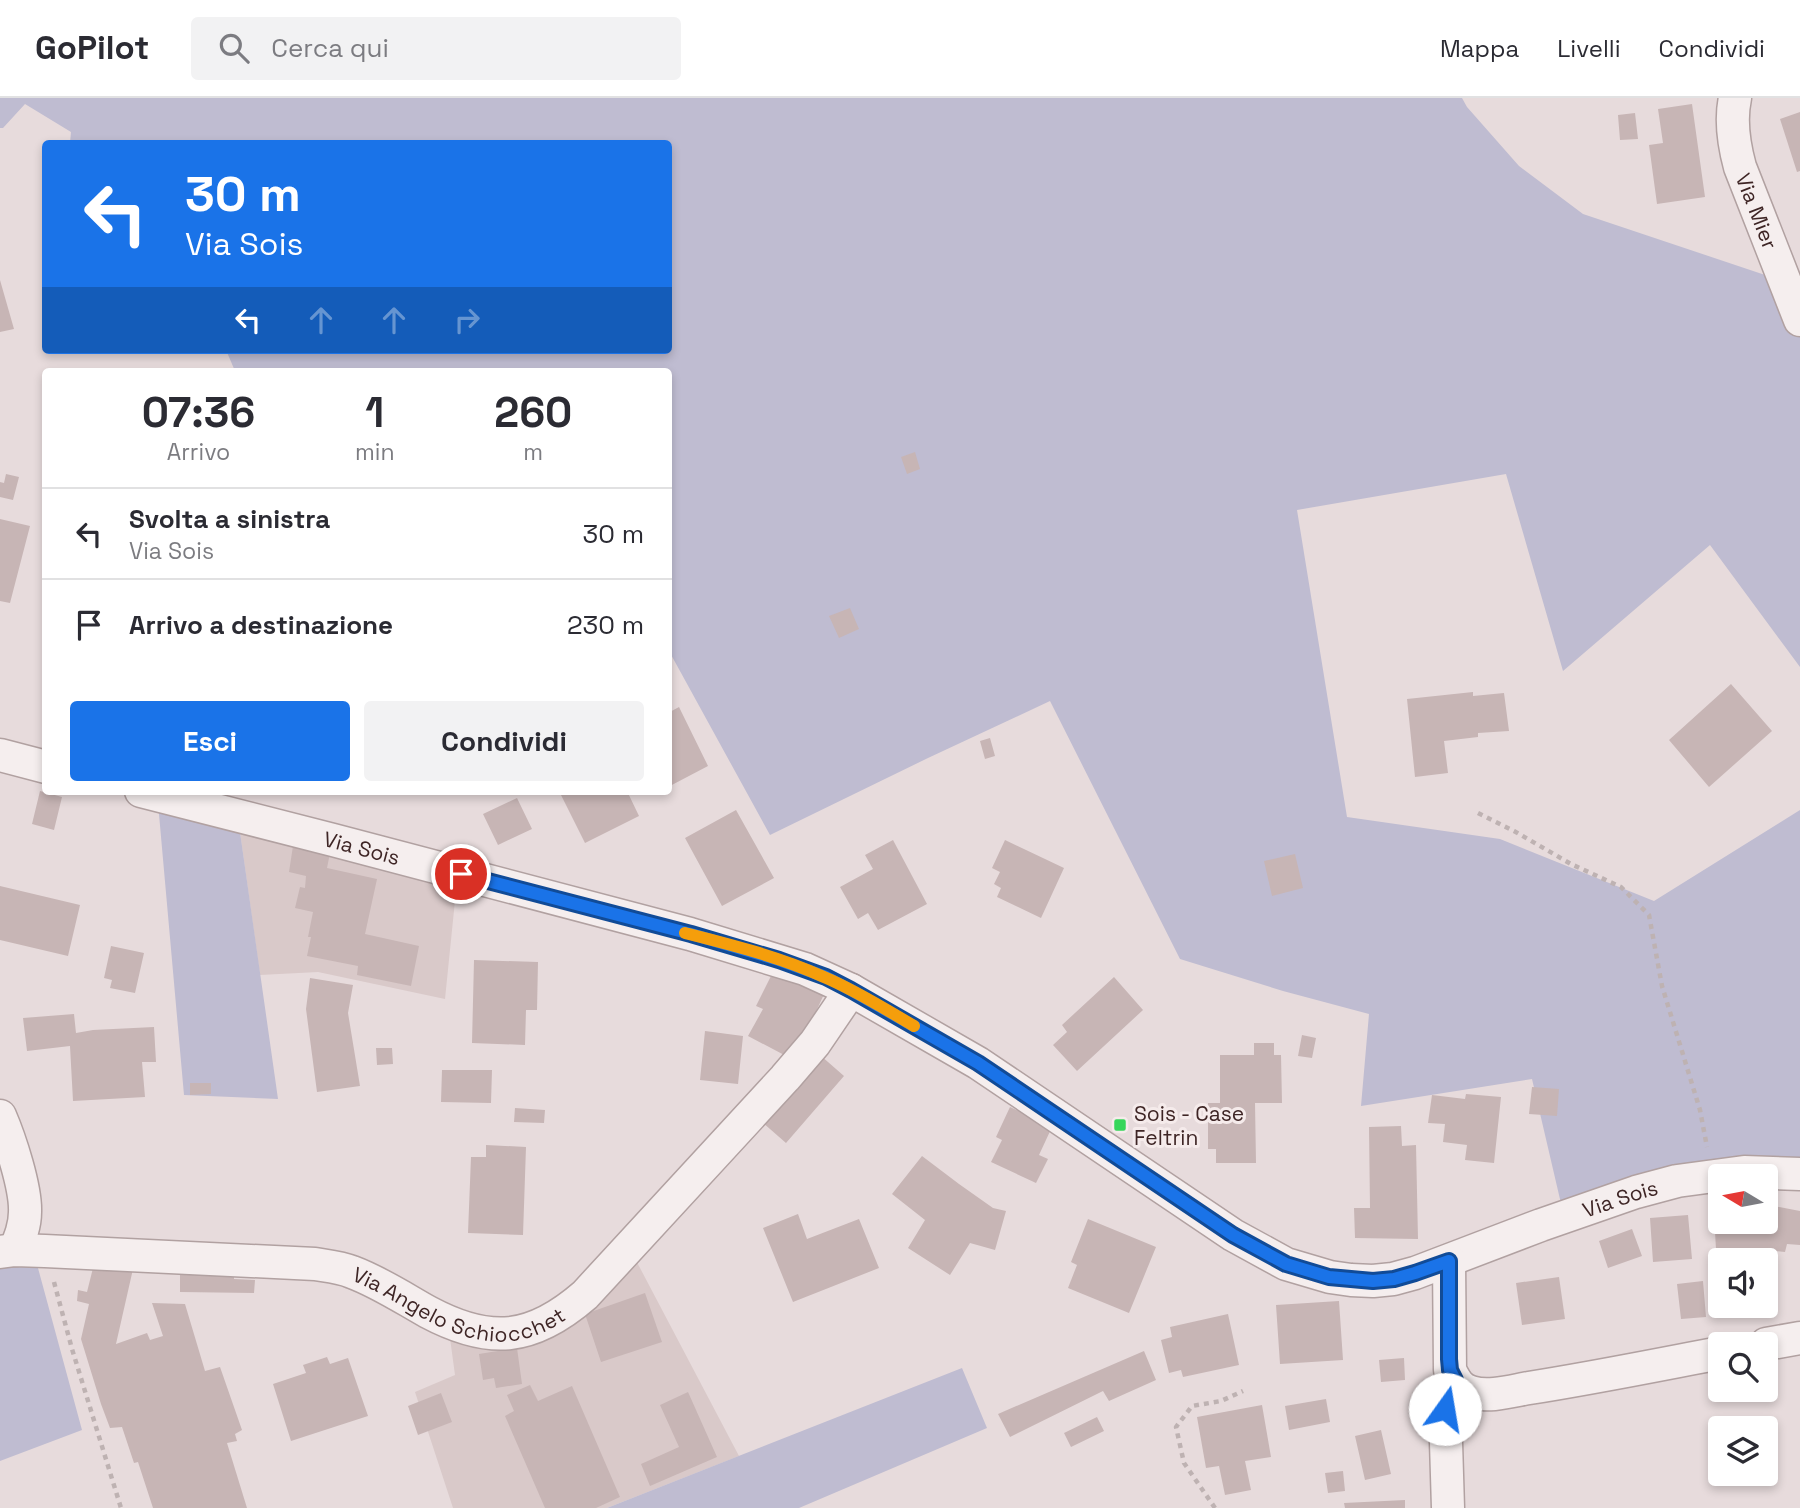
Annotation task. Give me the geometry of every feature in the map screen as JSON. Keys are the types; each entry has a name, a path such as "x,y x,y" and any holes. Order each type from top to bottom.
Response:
{"street":[{"name":"Via Mier","path":"1735,98 1733,127 1740,167 1800,320"},
{"path":"0,755 42,766"},
{"name":"Via Sois","path":"157,795 691,934 826,977 978,1063 1233,1235 1286,1264 1329,1277 1373,1281 1394,1279 1636,1192 1708,1176"},
{"name":"Via Angelo Schiocchet","path":"20,1251 324,1265 350,1271 428,1312 470,1329 504,1334 534,1328 551,1321 585,1295 785,1078 815,1043 851,990"},
{"path":"0,1116 23,1191 25,1213 20,1251"},
{"name":"Via Sois","path":"1778,1173 1800,1174"},
{"path":"1449,1261 1450,1370 1461,1388 1471,1393 1489,1394 1546,1386 1708,1355"},
{"path":"1778,1343 1800,1338"},
{"path":"1448,1508 1445,1409 1455,1380"}],"path":[{"path":"1478,813 1571,864 1620,887 1649,915 1662,986 1700,1110 1711,1164"},
{"path":"20,1251 72,1349 121,1508"},
{"path":"1215,1508 1184,1463 1176,1427 1192,1406 1221,1401 1242,1391"}],"shaded area":[{"path":"0,98 1462,98 1519,166 1583,214 1795,285 1800,299 1800,667 1710,545 1563,671 1506,474 1297,510 1347,817 1500,839 1654,901 1800,810 1800,1182 1778,1180 1778,1164 1708,1164 1708,1180 1566,1225 1532,1079 1361,1106 1369,1014 1180,959 1050,701 770,835 672,656 672,368 234,368 228,354 672,354 672,140 70,140 71,132 25,104 0,128"},
{"path":"158,803 239,825 278,1099 184,1095"},
{"path":"239,825 457,881 445,999 318,972 260,975"},
{"path":"32,1246 82,1430 0,1461 0,1252"},
{"path":"630,1249 739,1456 607,1508 453,1508 415,1392 455,1375 447,1316 508,1340"},
{"path":"962,1368 987,1428 799,1508 607,1508"}],"building":[{"path":"1692,104 1705,197 1657,204 1649,145 1663,143 1658,109"},
{"path":"1800,112 1800,171 1797,172 1780,119"},
{"path":"1635,113 1638,139 1620,140 1618,115"},
{"path":"0,280 14,329 0,332"},
{"path":"915,452 920,469 907,474 901,457"},
{"path":"6,474 19,477 13,500 0,497 0,482 4,483"},
{"path":"0,519 30,526 10,603 0,601"},
{"path":"850,608 859,629 839,638 829,616"},
{"path":"1731,684 1772,731 1709,787 1669,740"},
{"path":"1473,692 1473,696 1504,693 1509,731 1478,733 1478,737 1444,741 1448,773 1415,777 1407,699"},
{"path":"679,707 708,766 672,785 672,711"},
{"path":"990,738 995,756 985,759 980,741"},
{"path":"40,791 42,795 62,797 54,830 32,824"},
{"path":"561,795 629,795 639,816 585,843"},
{"path":"517,798 532,829 498,845 483,814"},
{"path":"736,810 774,878 722,906 685,838"},
{"path":"893,840 927,904 878,930 868,913 858,919 840,887 873,869 865,855"},
{"path":"1005,840 1064,868 1041,918 997,897 1001,888 994,884 1000,872 992,868"},
{"path":"293,846 330,853 327,868 377,879 365,934 419,946 411,986 357,975 358,966 307,956 313,912 295,908 300,887 305,888 306,876 289,872"},
{"path":"1295,854 1303,888 1272,896 1264,861"},
{"path":"0,886 80,905 68,956 0,940"},
{"path":"111,946 144,953 135,993 110,988 112,980 104,978"},
{"path":"474,960 538,962 537,1010 526,1010 525,1045 472,1043"},
{"path":"775,968 825,992 801,1044 788,1057 748,1036 763,1009 756,1006"},
{"path":"1114,977 1143,1010 1077,1071 1053,1045 1067,1032 1062,1025"},
{"path":"310,978 353,985 348,1013 360,1086 317,1092 306,1009"},
{"path":"74,1014 76,1033 154,1027 156,1062 142,1062 145,1097 73,1101 70,1046 27,1051 23,1018"},
{"path":"705,1031 743,1036 738,1084 700,1080"},
{"path":"1302,1035 1316,1038 1312,1058 1298,1056"},
{"path":"1254,1043 1274,1043 1274,1055 1281,1055 1282,1103 1255,1103 1256,1163 1216,1163 1216,1149 1208,1149 1208,1103 1220,1103 1220,1055 1254,1055"},
{"path":"376,1048 392,1048 393,1064 377,1065"},
{"path":"820,1055 844,1076 786,1143 762,1122"},
{"path":"442,1070 492,1070 491,1103 441,1102"},
{"path":"190,1083 211,1083 211,1094 190,1095"},
{"path":"1532,1087 1559,1089 1557,1116 1529,1114"},
{"path":"1466,1094 1501,1097 1494,1163 1465,1160 1467,1145 1443,1142 1445,1124 1428,1123 1432,1095 1465,1099"},
{"path":"1010,1107 1052,1127 1039,1155 1048,1159 1036,1183 991,1162 1002,1140 996,1137"},
{"path":"515,1108 545,1110 544,1123 514,1122"},
{"path":"1401,1126 1402,1146 1416,1145 1418,1239 1355,1238 1354,1208 1370,1208 1369,1127"},
{"path":"486,1145 526,1147 523,1235 468,1233 471,1157 486,1157"},
{"path":"922,1156 993,1208 1006,1211 995,1250 970,1243 950,1275 908,1248 925,1220 892,1194"},
{"path":"1778,1207 1800,1211 1800,1245 1787,1244 1785,1252 1778,1251 1778,1248 1716,1248 1715,1234 1778,1234"},
{"path":"798,1214 807,1239 859,1219 879,1268 793,1302 763,1228"},
{"path":"1688,1215 1692,1259 1653,1262 1650,1218"},
{"path":"1088,1219 1156,1247 1129,1313 1068,1288 1077,1265 1071,1262"},
{"path":"1632,1229 1642,1256 1608,1268 1599,1241"},
{"path":"94,1264 133,1269 116,1344 147,1333 150,1340 163,1336 152,1303 185,1304 205,1371 220,1367 242,1430 235,1434 237,1441 227,1443 247,1508 153,1508 138,1462 134,1463 122,1427 110,1428 81,1339 89,1304 77,1301 78,1290 87,1292"},
{"path":"180,1271 234,1272 234,1279 255,1280 254,1293 180,1292"},
{"path":"1559,1277 1565,1319 1522,1325 1516,1283"},
{"path":"1703,1281 1706,1317 1681,1319 1677,1284"},
{"path":"645,1293 662,1342 601,1362 585,1314"},
{"path":"1339,1301 1343,1360 1280,1364 1276,1305"},
{"path":"1228,1314 1239,1365 1183,1377 1181,1370 1169,1373 1161,1340 1172,1337 1170,1327"},
{"path":"517,1348 522,1384 496,1388 494,1378 483,1380 479,1354"},
{"path":"1144,1351 1156,1380 1109,1401 1103,1391 1010,1437 998,1414"},
{"path":"327,1357 330,1364 348,1358 368,1416 291,1441 273,1384 306,1373 303,1365"},
{"path":"1404,1358 1405,1380 1381,1382 1379,1360"},
{"path":"530,1385 538,1401 572,1386 620,1497 596,1508 545,1508 505,1416 514,1411 507,1395"},
{"path":"688,1392 717,1457 650,1486 641,1464 679,1447 660,1405"},
{"path":"441,1393 452,1422 418,1435 408,1406"},
{"path":"1326,1399 1330,1422 1289,1430 1285,1406"},
{"path":"1262,1405 1271,1457 1245,1461 1251,1490 1225,1495 1219,1466 1206,1468 1197,1417"},
{"path":"1097,1417 1104,1431 1071,1447 1064,1433"},
{"path":"1381,1430 1391,1474 1365,1480 1355,1436"},
{"path":"1343,1471 1345,1491 1328,1493 1325,1473"},
{"path":"1405,1500 1405,1508 1345,1508 1344,1503"}],"slow traffic":[{"path":"685,933 779,960 826,977 914,1026"}],"place":[{"name":"Sois - Case Feltrin","path":"1120,1125"}],"route":[{"path":"461,874 691,934 826,977 978,1063 1233,1235 1286,1264 1329,1277 1373,1281 1394,1279 1449,1261 1449,1359 1455,1380 1445,1409"}]}
